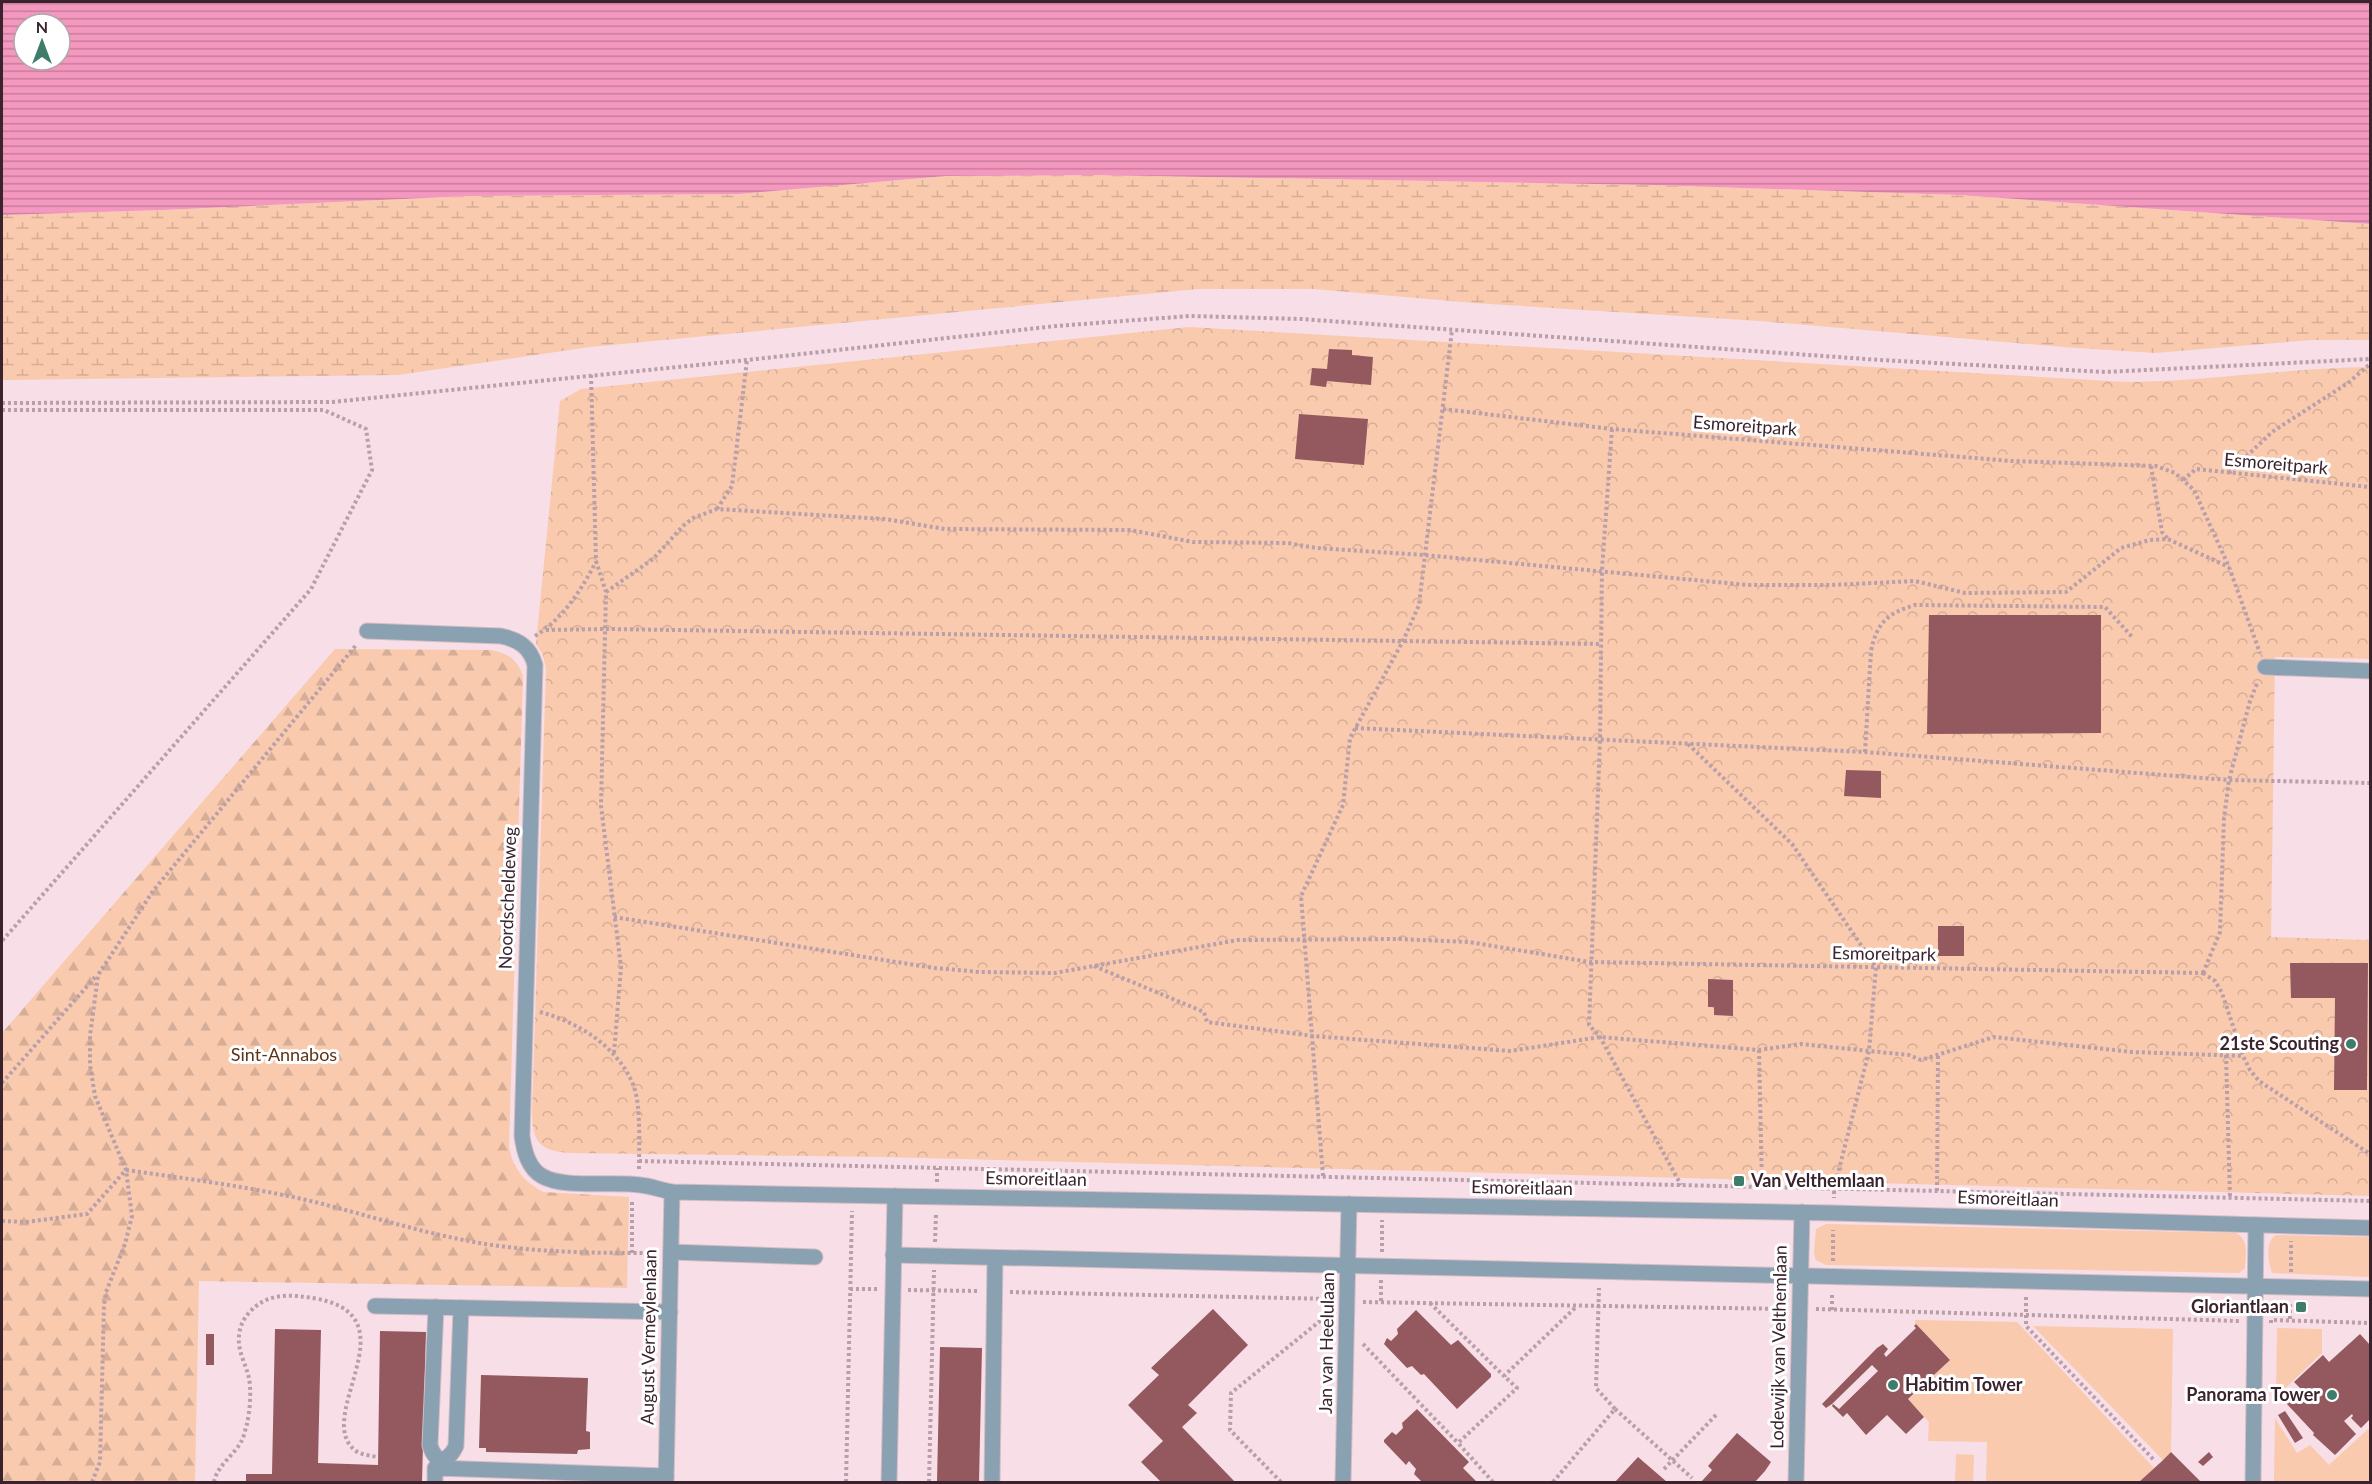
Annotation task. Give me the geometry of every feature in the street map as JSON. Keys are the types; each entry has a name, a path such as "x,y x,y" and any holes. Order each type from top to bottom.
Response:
{"street":[{"name":"Noordscheldeweg","path":"367,631 501,636 524,645 533,658 535,665 524,1008 522,1136 524,1151 532,1167 542,1176 556,1181 639,1184 672,1192"},
{"path":"2265,667 2370,671"},
{"name":"Esmoreitlaan","path":"672,1192 1802,1212 2370,1228"},
{"name":"August Vermeylenlaan","path":"666,1479 672,1192"},
{"path":"889,1482 895,1196"},
{"name":"Jan van Heelulaan","path":"1343,1482 1349,1204"},
{"name":"Lodewijk van Velthemlaan","path":"1796,1482 1807,1309 1800,1276 1802,1212"},
{"path":"2253,1482 2256,1225"},
{"path":"671,1252 815,1257"},
{"path":"893,1255 2370,1289"},
{"path":"992,1482 995,1258"},
{"path":"375,1306 670,1312"},
{"path":"435,1307 430,1445 433,1455 438,1459 445,1459 453,1454 456,1446 461,1308"},
{"path":"435,1482 435,1468 519,1476 666,1479"}],"path":[{"path":"2,403 332,402 1056,326 1190,316 1301,319 1880,360 2123,373 2370,359"},
{"path":"1323,1176 1300,896 1343,806 1350,738 1403,641 1419,605 1452,330"},
{"path":"717,509 732,486 747,360"},
{"path":"2229,474 2272,432 2348,383 2370,364"},
{"path":"591,375 596,561 606,592 607,628 601,806 621,968 614,1053"},
{"name":"Esmoreitpark","path":"1443,409 1612,429 2012,460 2151,466 2175,473 2194,490 2229,567 2265,667"},
{"path":"2,410 324,410 366,429 372,470 311,589 2,941"},
{"path":"1612,429 1602,570 1600,740 1589,1025 1600,1037 1681,1185"},
{"path":"2151,466 2162,532 2168,539 2229,567"},
{"name":"Esmoreitpark","path":"2183,480 2196,470 2370,487"},
{"path":"606,592 653,559 693,518 717,509 885,519 945,528 1130,530 1193,543 1288,543 1316,548 1602,570 1748,585 1832,585 1915,581 1965,593 2066,592 2121,548 2150,540 2168,539"},
{"path":"596,561 583,585 546,630 607,628 1602,644"},
{"path":"1865,752 1874,635 1884,621 1896,611 1915,605 2105,607 2133,638"},
{"path":"2,1083 98,975 153,891 367,631"},
{"path":"2265,667 2250,701 2229,780 2224,818 2220,932 2203,973 2215,981 2222,993 2243,1056 2259,1081 2370,1154"},
{"path":"1355,728 1865,752 2229,780 2370,783"},
{"path":"1688,744 1792,844 1876,968 1869,1051 1834,1189 1832,1310"},
{"name":"Esmoreitpark","path":"614,917 934,968 980,972 1055,973 1238,940 1399,939 1469,942 1590,962 2203,973"},
{"path":"1093,966 1204,1012 1207,1022 1313,1036 1509,1051 1600,1037 1759,1050 1801,1044 1909,1055 1922,1060 1994,1037 2132,1052 2243,1056"},
{"path":"92,1482 100,1462 104,1305 106,1292 125,1244 132,1216 126,1170 95,1096 90,1065 90,1036 98,975"},
{"path":"524,1008 559,1017 590,1034 614,1053 634,1087 639,1130 639,1184 632,1194 632,1253"},
{"path":"1759,1050 1762,1187"},
{"path":"1937,1191 1938,1055"},
{"path":"2226,1055 2230,1198"},
{"path":"639,1161 2370,1202"},
{"path":"929,1482 937,1168"},
{"path":"2,1221 26,1222 87,1214 126,1170"},
{"path":"126,1170 225,1184 313,1202 426,1232 492,1245 573,1254 671,1252"},
{"path":"1381,1301 1383,1178"},
{"path":"846,1482 852,1195"},
{"path":"2290,1321 2291,1199"},
{"path":"1599,1272 1596,1388 1615,1409 1692,1478"},
{"path":"2026,1282 2026,1326 2155,1461"},
{"path":"850,1289 2255,1321"},
{"path":"214,1482 215,1475 242,1441 247,1422 249,1377 239,1343 242,1322 256,1304 274,1296 320,1299 342,1306 353,1318 359,1330 360,1357 343,1421 347,1441 358,1452 378,1457"},
{"path":"1281,1482 1230,1430 1231,1393 1347,1300"},
{"path":"1363,1300 1363,1311"},
{"path":"1429,1302 1517,1388 1458,1443"},
{"path":"1504,1376 1577,1305"},
{"path":"2271,1332 2271,1320 2370,1323"},
{"path":"1362,1355 1362,1343 1493,1482"},
{"path":"1553,1482 1615,1409"},
{"path":"1664,1469 1717,1414"}],"green space":[{"path":"1097,175 1653,185 1958,195 2370,224 2370,340 2311,340 2155,353 1760,321 1474,303 1314,289 1198,289 590,347 398,375 2,380 2,215 469,196 739,194 946,176"},
{"path":"1189,327 2128,382 2370,367 2370,659 2275,657 2271,937 2370,940 2370,1196 883,1157 570,1153 546,1148 534,1133 532,1116 546,669 543,655 536,644 560,401 581,389"},
{"name":"Sint-Annabos","path":"335,649 492,650 512,658 521,670 523,676 509,1146 513,1161 520,1173 543,1192 629,1197 627,1288 199,1281 195,1482 2,1482 2,1033"},
{"path":"1826,1224 2236,1233 2245,1244 2245,1268 2239,1273 1826,1265 1816,1260 1814,1254 1816,1229"},
{"path":"2276,1235 2370,1237 2370,1277 2272,1273 2269,1247"},
{"path":"1915,1320 2017,1322 2154,1468 2139,1482 1986,1482 1987,1442 1928,1441 1929,1422 1908,1400 1950,1359 1915,1325"},
{"path":"2033,1326 2173,1329 2171,1452 2163,1460"},
{"path":"2277,1328 2322,1329 2322,1353 2276,1397"},
{"path":"2275,1418 2297,1453 2310,1445 2329,1465 2368,1429 2370,1431 2370,1482 2274,1482"},
{"path":"1956,1454 1974,1455 1973,1482 1955,1482"}],"shaded area":[{"path":"2,2 2370,2 2370,224 1958,195 1653,185 1097,175 946,176 739,194 469,196 2,215"}],"building":[{"path":"1329,349 1352,350 1352,355 1373,357 1371,385 1327,381 1326,387 1310,385 1312,368 1327,369"},
{"path":"1299,414 1368,419 1364,465 1295,459"},
{"path":"1929,615 2101,615 2101,733 1927,734"},
{"path":"1846,770 1881,771 1881,798 1844,796"},
{"path":"1938,926 1964,926 1964,956 1938,956"},
{"name":"21ste Scouting","path":"2290,963 2368,963 2367,1090 2334,1090 2335,998 2291,998"},
{"path":"1708,979 1733,980 1733,1016 1714,1015 1714,1007 1708,1007"},
{"path":"1213,1309 1248,1345 1188,1405 1197,1413 1182,1427 1235,1482 1161,1482 1141,1462 1163,1441 1128,1405 1159,1375 1151,1368"},
{"path":"1416,1310 1451,1345 1458,1340 1491,1374 1491,1377 1457,1409 1424,1374 1421,1375 1412,1366 1407,1368 1384,1344 1387,1338 1391,1341 1398,1334 1397,1329"},
{"name":"Habitim Tower","path":"1916,1324 1950,1360 1908,1399 1924,1417 1906,1434 1887,1415 1866,1435 1847,1413 1843,1417 1832,1406 1833,1404 1839,1409 1878,1371 1872,1365 1832,1404 1826,1408 1822,1404 1877,1348 1883,1344 1888,1349 1884,1354 1886,1357 1916,1328 1914,1326"},
{"path":"275,1329 321,1330 318,1463 378,1465 380,1331 426,1332 422,1482 246,1482 246,1474 272,1474"},
{"path":"206,1334 214,1334 214,1365 206,1365"},
{"name":"Panorama Tower","path":"2360,1334 2370,1345 2370,1419 2361,1428 2351,1418 2352,1414 2344,1421 2356,1434 2335,1455 2313,1435 2314,1433 2286,1403 2302,1390 2294,1382 2323,1355 2329,1362"},
{"path":"940,1347 982,1348 979,1482 937,1482"},
{"path":"481,1375 588,1378 586,1431 590,1432 590,1449 578,1450 577,1454 486,1452 486,1448 479,1448"},
{"path":"1417,1409 1469,1462 1463,1468 1477,1482 1422,1482 1414,1474 1416,1469 1409,1461 1406,1465 1384,1442 1392,1432 1396,1435 1403,1428 1402,1423"},
{"path":"2285,1411 2303,1438 2295,1443 2278,1415"},
{"path":"1737,1433 1771,1462 1765,1471 1755,1482 1701,1482 1712,1470 1708,1466"},
{"path":"2171,1452 2201,1482 2139,1482 2161,1462"},
{"path":"2209,1452 2213,1457 2203,1466 2198,1462"},
{"path":"1638,1457 1667,1482 1615,1482"}],"place":[{"name":"21ste Scouting","path":"2351,1044"},
{"name":"Van Velthemlaan","path":"1739,1181"},
{"name":"Gloriantlaan","path":"2301,1307"},
{"name":"Habitim Tower","path":"1893,1385"},
{"name":"Panorama Tower","path":"2332,1395"}]}
